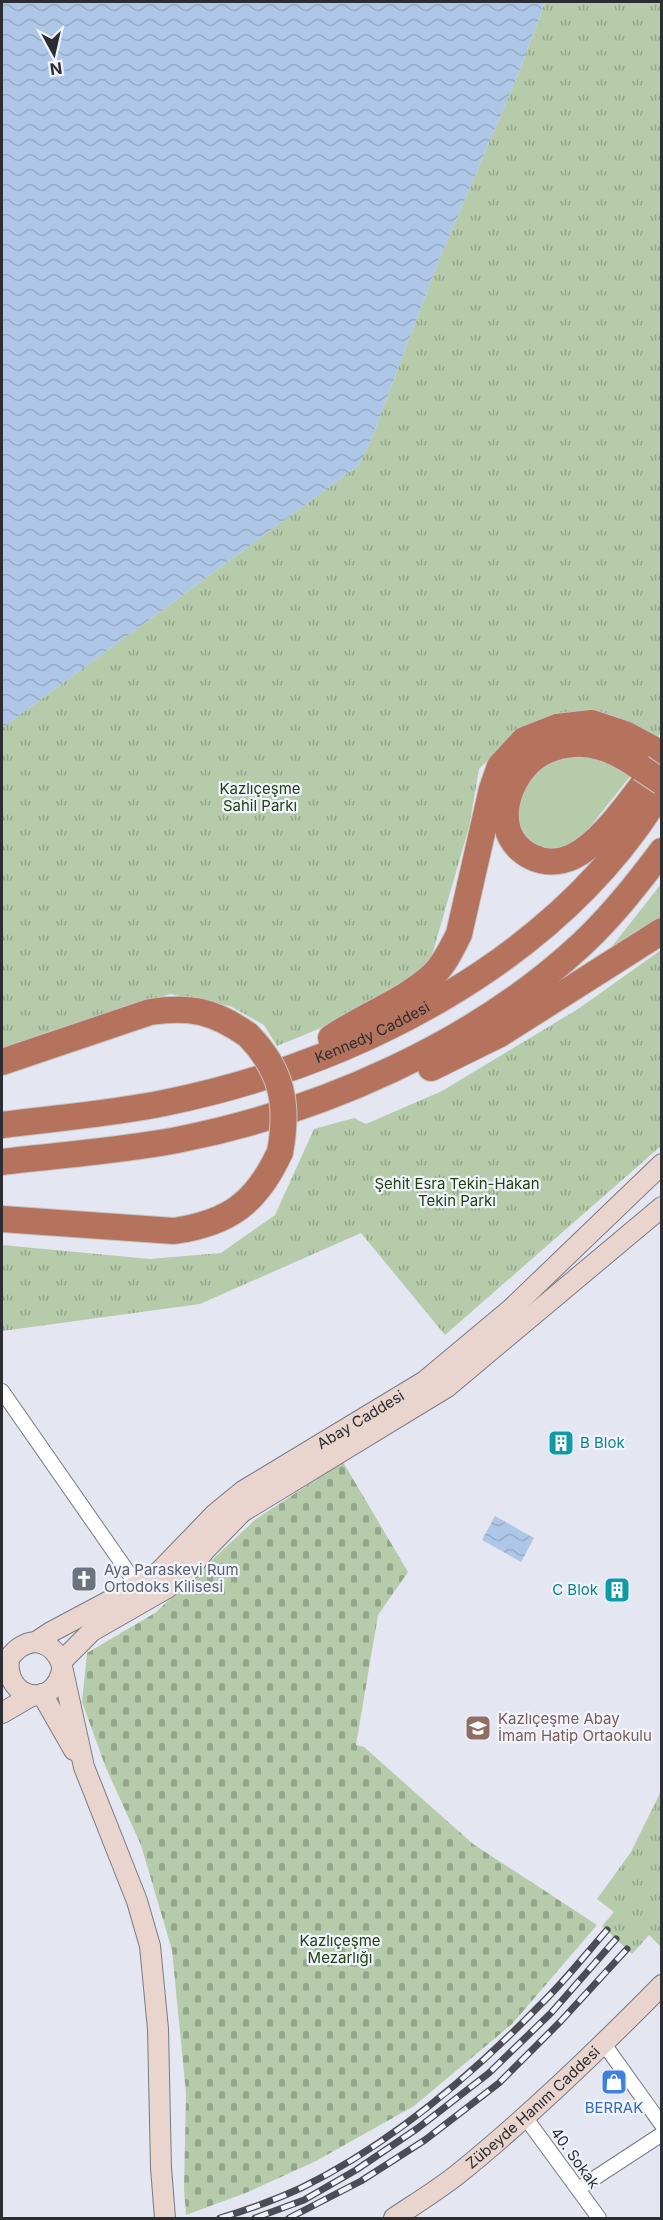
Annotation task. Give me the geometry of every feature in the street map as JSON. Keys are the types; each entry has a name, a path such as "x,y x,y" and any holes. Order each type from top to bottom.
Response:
{"highway":[{"path":"299,1065 336,1035 412,992 435,972 450,953 459,934 492,789 500,766 524,740 557,727 592,723 625,734 655,758 662,782"},
{"path":"584,744 599,746 620,755 655,758 602,835 571,857 556,862 537,860 522,852 511,839 506,827 506,804 520,775 535,757 568,745 584,744"},
{"name":"Kennedy Caddesi","path":"2,1125 104,1113 163,1103 225,1088 299,1065 376,1033 436,1001 476,976 558,914 586,888 637,827 662,789"},
{"path":"2,1162 125,1148 178,1139 266,1118 309,1103 434,1049 477,1025 553,970 616,910 662,851"},
{"path":"357,1083 410,1076 445,1062 500,1034 662,931"},
{"path":"2,1062 150,1012 175,1008 198,1010 214,1015 248,1035 269,1061 281,1092 283,1123 280,1152 271,1171 250,1200 224,1217 199,1227 174,1231 2,1219"}],"main road":[{"name":"Abay Caddesi","path":"36,1642 159,1572 215,1514 243,1491 425,1381 510,1310 662,1164"},
{"path":"609,1215 662,1176"},
{"name":"Abay Caddesi","path":"62,1666 92,1631 167,1588 188,1571 211,1543 242,1512 447,1387 662,1207"},
{"path":"84,1767 38,1695 18,1689 12,1683 5,1662 28,1643 36,1642 52,1648 62,1666 84,1767 137,1901 150,1946 158,2029 161,2168 165,2218"},
{"path":"2,1713 56,1686 62,1666"},
{"name":"Zübeyde Hanım Caddesi","path":"394,2218 456,2175 525,2117 604,2044 662,1985"}],"street":[{"path":"2,1391 137,1585"},
{"path":"604,2044 662,2125"},
{"name":"40. Sokak","path":"525,2117 599,2218"},
{"path":"578,2189 662,2134"}],"green space":[{"name":"Kazlıçeşme Sahil Parkı","path":"545,2 661,2 662,729 656,742 515,734 479,769 469,827 430,962 384,1002 277,1046 264,1025 230,1006 170,994 2,1050 2,728 359,465 369,445 439,260 517,77"},
{"path":"563,755 600,756 632,774 581,838 557,852 533,845 516,827 517,801 540,765"},
{"path":"661,884 661,918 613,952 610,949"},
{"name":"Şehit Esra Tekin-Hakan Tekin Parkı","path":"661,950 661,1146 445,1335 361,1233 200,1304 2,1331 2,1245 150,1259 221,1253 275,1215 314,1129 354,1118 366,1124 442,1091 578,1009"},
{"name":"Kazlıçeşme Mezarlığı","path":"343,1462 408,1572 378,1615 356,1745 364,1747 473,1844 597,1925 512,2024 414,2106 316,2161 248,2192 186,2215 184,2189 186,2093 172,1950 141,1845 106,1768 82,1702 87,1653 155,1613 256,1519"},
{"path":"661,1791 661,1947 649,1935 632,1954 602,1926 614,1912 597,1899 631,1852"}],"water":[{"path":"2,2 545,2 517,77 439,260 369,445 359,465 2,728"},
{"path":"495,1516 534,1538 521,1562 482,1540"}],"railway":[{"path":"220,2218 301,2188 398,2130 486,2058 558,1987 607,1930"},
{"path":"255,2218 304,2200 356,2170 418,2128 489,2073 551,2013 616,1939"},
{"path":"289,2218 361,2181 425,2140 499,2083 560,2022 627,1949"}],"place":[{"name":"B Blok","path":"561,1443"},
{"name":"Aya Paraskevi Rum Ortodoks Kilisesi","path":"84,1579"},
{"name":"C Blok","path":"617,1590"},
{"name":"Kazlıçeşme Abay İmam Hatip Ortaokulu","path":"478,1728"},
{"name":"BERRAK","path":"614,2082"}]}
